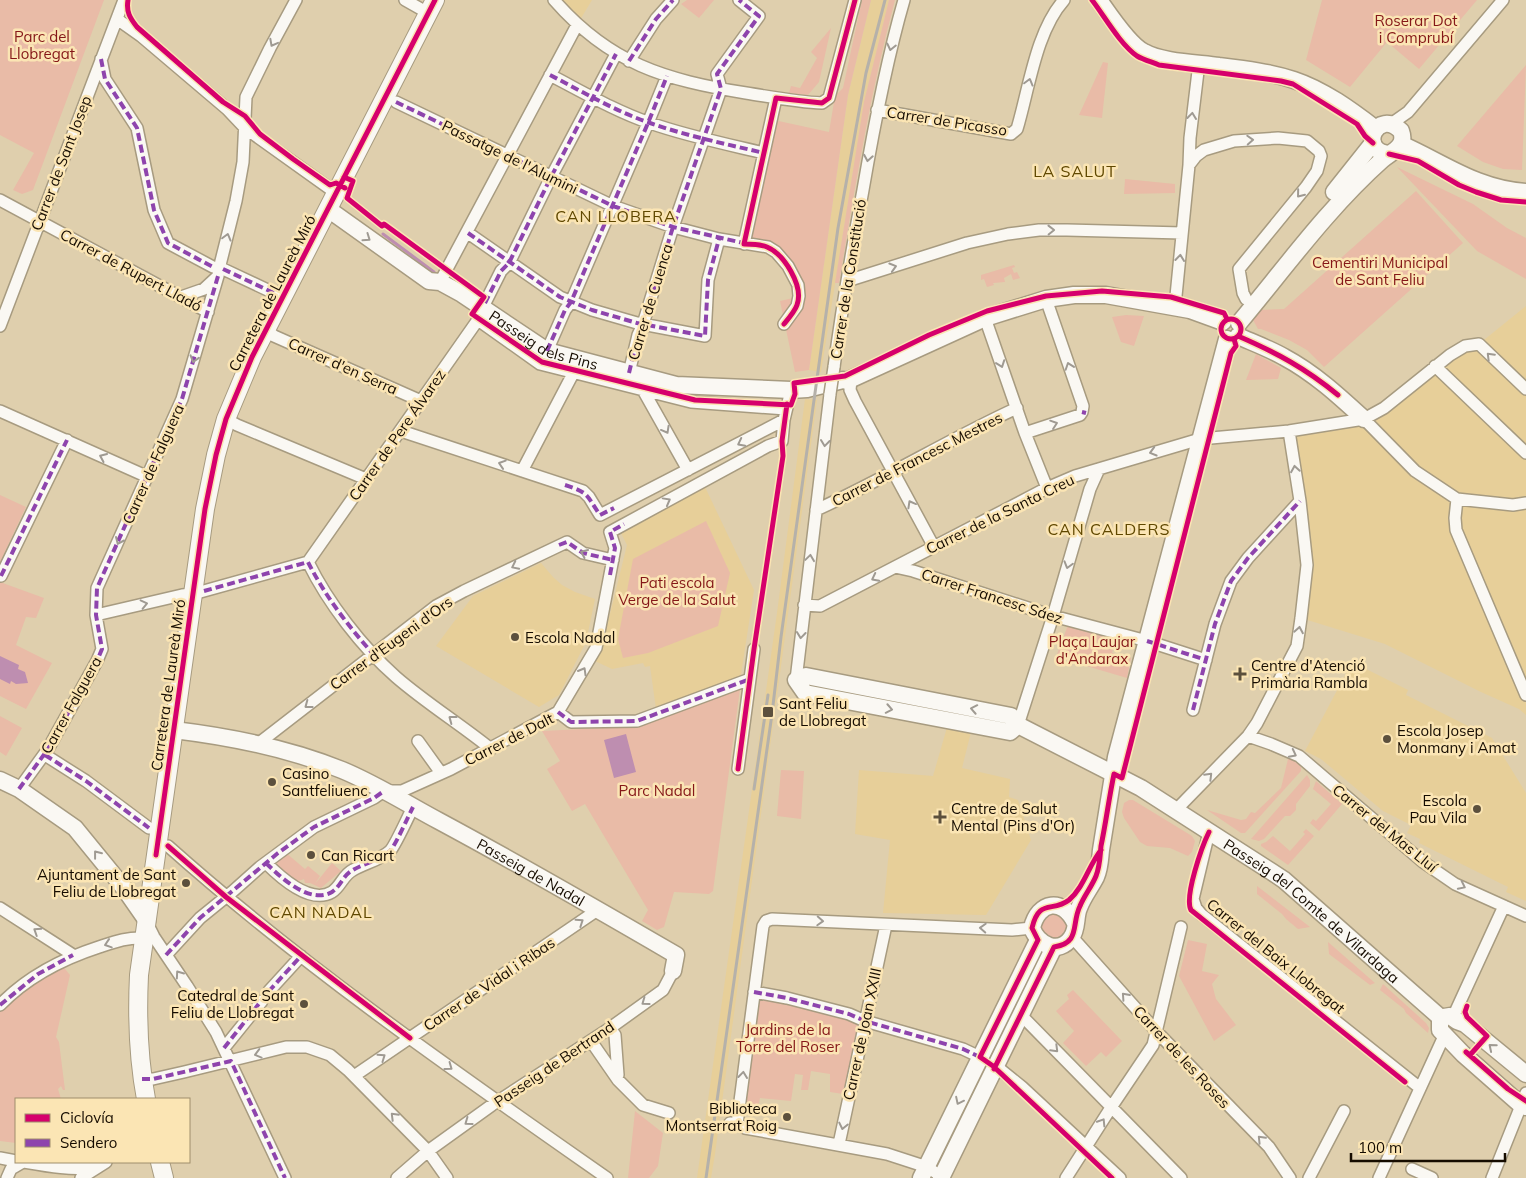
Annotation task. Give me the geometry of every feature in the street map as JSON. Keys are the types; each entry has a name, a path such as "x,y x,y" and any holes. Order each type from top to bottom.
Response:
{"main road":[{"name":"Carretera de Laureà Miró","path":"146,1098 142,1079 137,1012 145,930 174,730 199,593 205,509 216,455 226,419 242,379 432,6"},
{"path":"160,1163 164,1178"}],"street":[{"name":"Carrer de Sant Josep","path":"0,326 124,0"},
{"path":"208,312 236,200 243,162 246,97 296,0"},
{"path":"405,0 432,6"},
{"path":"554,0 577,25 616,54 667,76 721,89 822,103 829,98 855,0"},
{"path":"629,61 656,19 673,0"},
{"name":"Carrer de Cuenca","path":"629,373 638,335 721,89 717,74 759,16 739,0"},
{"name":"Carrer de la Constitució","path":"796,680 830,394 847,281 877,110 904,0"},
{"name":"Carrer de Picasso","path":"877,110 1011,134 1017,129 1031,76 1051,19 1064,0"},
{"path":"1099,0 1134,45 1144,52 1172,60 1256,71 1294,80 1326,94 1388,137 1422,153 1449,169 1472,180 1504,189 1526,192"},
{"path":"1231,328 1348,191 1408,112 1503,0"},
{"path":"117,18 220,103 245,128 336,193"},
{"path":"440,282 468,233 577,25"},
{"name":"Carrer de Pere Álvarez","path":"308,562 482,312 501,271 509,263 551,177 616,54"},
{"path":"101,58 105,79 137,128 154,210 168,243 218,271 274,293"},
{"path":"1175,306 1198,63"},
{"path":"550,75 593,98 648,122 703,140 764,153"},
{"path":"547,351 565,310 571,302 613,206 667,76"},
{"path":"744,244 776,98"},
{"name":"Passatge de l'Alumini","path":"396,102 613,206 673,227 744,244 759,244 768,247 776,252 788,266 798,285 799,296 797,306 784,324"},
{"path":"1054,947 942,1178 924,1172 887,1154 745,1128 734,1123 763,926 766,921 772,919 1012,930 1035,934 1042,943 1054,947 1062,946 1074,930 1079,908 1096,876 1100,863 1116,757 1231,328 1246,299 1362,158 1388,137"},
{"path":"1189,165 1204,150 1234,141 1278,138 1307,141 1319,151 1317,171 1239,270 1243,293 1246,299"},
{"name":"Carrer de Rupert Lladó","path":"0,200 208,312"},
{"name":"Passeig dels Pins","path":"328,209 429,281 440,282 482,312 576,367 643,390 691,402 785,415"},
{"path":"847,281 967,243 1008,234 1039,230 1182,233"},
{"path":"468,233 509,263 560,297 571,302 592,310 643,324 704,336 708,280 719,238"},
{"path":"181,297 204,289 218,271"},
{"name":"Passeig dels Pins","path":"482,312 540,364 629,373 676,385 791,390 807,389 843,380 851,380 985,318 1046,299 1074,295 1106,294 1190,310 1231,328 1285,357 1319,379 1338,395 1358,420"},
{"path":"1026,433 1084,412 1046,299"},
{"name":"Carrer de Falguera","path":"96,615 98,588 182,400 208,312"},
{"path":"985,318 1047,488"},
{"name":"Carrer d'en Serra","path":"266,330 274,336 421,401"},
{"path":"1526,389 1479,344 1465,346 1435,366 1384,408 1358,420 1386,443 1415,471 1457,499 1513,505 1526,503"},
{"path":"1435,366 1526,453"},
{"path":"522,471 576,367"},
{"path":"851,380 850,390 855,401 934,547"},
{"path":"643,390 688,470"},
{"path":"558,712 596,648 615,548 610,532 768,446 782,441 785,415 791,390"},
{"name":"Carrer de Francesc Mestres","path":"816,510 970,430 1017,408"},
{"path":"0,411 148,476"},
{"path":"401,430 583,491 600,515 688,470 785,415"},
{"path":"226,419 236,425 366,479"},
{"name":"Carrer de la Santa Creu","path":"804,605 820,606 1047,488 1074,476 1200,439 1289,431 1358,420"},
{"path":"1175,811 1248,736 1257,723 1297,646 1307,566 1300,501 1289,431"},
{"path":"1,576 66,440"},
{"path":"796,680 805,693 1010,732 1018,725 1054,616 1091,486 1099,469"},
{"path":"1074,476 1083,479 1091,486"},
{"path":"1457,499 1456,530 1526,695"},
{"path":"1193,710 1215,624 1231,581 1248,558 1300,501"},
{"name":"Carrer d'Eugeni d'Ors","path":"259,743 436,606 568,542 583,554 613,560"},
{"path":"96,615 182,595 199,593 308,562 316,578 341,614 374,655 397,678 491,749"},
{"name":"Carrer Francesc Sáez","path":"896,567 1054,616 1147,641 1206,660"},
{"name":"Carrer Falguera","path":"19,789 45,755 97,661 102,649 96,615"},
{"path":"738,769 754,648"},
{"name":"Carrer de Dalt","path":"384,791 402,792 491,749 558,712 571,722 637,720 750,679"},
{"name":"Passeig del Comte de Vilardaga","path":"1018,725 1141,788 1284,880 1449,1023 1459,1050 1524,1102"},
{"name":"Passeig de Nadal","path":"174,730 259,743 342,770 493,850 599,910 674,963"},
{"name":"Carrer del Mas Lluí","path":"1248,736 1299,756 1423,862 1455,884 1526,916"},
{"path":"418,741 441,773"},
{"path":"45,755 86,781 149,828"},
{"path":"0,780 19,789 76,828 124,888 145,930 154,937 192,993 224,1048 285,1178"},
{"path":"166,955 200,918 266,863 314,827 374,798 384,791"},
{"path":"266,863 280,877 297,889 311,894 323,895 332,892 340,884 344,876 352,870 390,852 413,807"},
{"name":"Carrer del Baix Llobregat","path":"1209,832 1194,899 1196,908 1420,1088"},
{"path":"168,846 226,897 301,956 498,1102 608,1178"},
{"path":"1059,906 1072,896 1082,882 1092,860 1101,850"},
{"path":"924,1172 980,1057 1035,934 1037,914 1042,909 1051,905 1059,906 1072,916 1074,930"},
{"path":"1379,1178 1504,906"},
{"path":"0,908 73,955"},
{"name":"Carrer de Vidal i Ribas","path":"354,1076 599,910"},
{"name":"Carrer de Joan XXIII","path":"839,1144 886,924"},
{"path":"1066,1178 1153,1045 1181,927"},
{"path":"0,1004 38,974 73,955 145,930"},
{"name":"Carrer de les Roses","path":"1074,930 1157,1032 1268,1147 1290,1178"},
{"path":"269,991 301,956"},
{"name":"Passeig de Bertrand","path":"397,1178 428,1151 663,990 674,963"},
{"path":"754,992 822,1007 963,1049 980,1057"},
{"path":"224,1048 262,1001"},
{"path":"1021,1014 1181,1178"},
{"name":"Passeig del Comte de Vilardaga","path":"1449,1023 1466,1024 1526,1074"},
{"path":"610,1028 615,1035 618,1080"},
{"path":"591,1041 618,1080 643,1105 669,1113"},
{"path":"142,1079 153,1079 286,1046 307,1047 330,1055 354,1076 428,1151 447,1178"},
{"path":"1433,1059 1452,1048 1459,1050"},
{"path":"996,1066 1022,1087 1120,1178"},
{"path":"1492,1178 1524,1102"},
{"path":"1309,1178 1344,1111"},
{"path":"0,1158 15,1161"},
{"path":"0,1170 6,1178 11,1169 21,1163"},
{"path":"29,1163 78,1169 101,1164"},
{"path":"81,1178 101,1164"},
{"path":"48,1166 53,1178"},
{"path":"1412,1169 1432,1178"}],"shaded area":[{"path":"554,0 592,0 577,25"},
{"path":"871,0 889,0 864,102 821,372 809,370 848,95"},
{"path":"1526,306 1526,715 1519,709 1385,644 1301,618 1304,562 1289,431 1364,419 1435,366 1479,344"},
{"path":"805,399 817,400 715,1154 711,1178 697,1178 777,613"},
{"path":"705,487 754,590 740,681 656,709 650,666 645,667 643,663 612,669 595,661 607,626 627,545 620,531"},
{"name":"Escola Nadal","path":"541,563 562,585 595,599 586,642 559,695 539,707 436,646 473,596"},
{"path":"0,656 19,665 18,669 25,672 28,683 16,684 11,681 10,684 0,679"},
{"path":"1352,662 1408,690 1406,695 1492,738 1526,793 1526,901 1506,892 1508,887 1419,843 1420,839 1407,833 1411,825 1383,811 1321,759 1305,751"},
{"name":"Centre de Salut Mental (Pins d'Or)","path":"948,724 972,728 962,768 1010,779 1009,797 1018,800 1031,840 986,915 883,913 890,840 855,834 859,770 933,776"},
{"path":"626,734 636,772 614,778 604,740"}],"green space":[{"name":"Parc del Llobregat","path":"0,0 104,0 33,190 22,194 13,190 34,153 0,135"},
{"path":"687,0 714,0 699,18 681,4"},
{"path":"862,0 871,0 848,95 809,370 795,372 780,301 793,298 787,274 773,254 771,256 759,249 758,252 746,248 774,120 829,132 835,96 843,88"},
{"path":"889,0 895,0 871,105 839,283 835,283 864,102"},
{"name":"Roserar Dot i Comprubí","path":"1322,0 1477,0 1419,69 1387,42 1350,87 1306,60"},
{"path":"831,28 819,82 808,95 789,93 791,86 800,88 817,58 811,52"},
{"path":"1103,62 1108,63 1102,118 1079,115"},
{"path":"1526,65 1522,170 1503,169 1483,162 1457,146"},
{"path":"1397,167 1473,204 1507,228 1526,238 1526,279 1477,251"},
{"path":"1125,179 1175,184 1175,193 1124,194"},
{"name":"Cementiri Municipal de Sant Feliu","path":"1416,191 1463,243 1324,367 1307,350 1289,340 1258,329 1252,318 1259,310 1284,309"},
{"path":"1014,265 1015,267 1012,268 1014,273 1017,272 1020,278 1013,280 1011,274 1004,278 1005,282 993,283 994,285 987,287 984,279 981,280 981,275"},
{"path":"1126,315 1144,316 1134,346 1121,342 1112,317"},
{"path":"1256,354 1281,368 1278,379 1246,380"},
{"path":"0,495 26,507 0,562"},
{"name":"Pati escola Verge de la Salut","path":"706,521 730,573 718,626 648,653 623,658 618,639 633,559"},
{"path":"0,582 44,598 36,618 26,617 16,645 52,663 26,709 0,696"},
{"name":"Plaça Laujar d'Andarax","path":"1068,625 1116,638 1112,653 1131,658 1127,678 1056,657"},
{"name":"Parc Nadal","path":"740,689 713,891 709,894 674,892 664,927 657,930 642,921 648,910 585,804 572,811 547,769 560,761 542,731 625,727"},
{"path":"0,716 22,728 6,756 0,752"},
{"path":"1289,755 1301,767 1301,771 1245,833 1241,833 1207,810 1241,820 1246,819 1251,812 1255,813 1281,788"},
{"path":"781,770 804,771 801,819 777,816"},
{"path":"1307,775 1310,780 1310,786 1296,804 1296,810 1290,816 1285,816 1264,839 1259,841 1251,839"},
{"path":"1316,781 1342,804 1319,831 1310,823 1313,819 1316,821 1331,804 1313,789"},
{"path":"1133,800 1192,836 1195,841 1192,852 1188,856 1170,848 1147,846 1140,842 1122,812 1124,803"},
{"path":"1306,829 1314,836 1288,865 1261,846 1261,844 1273,836 1290,851 1305,834 1303,832"},
{"path":"285,852 305,869 308,866 320,876 315,884 332,863 341,871 321,888 305,883 304,879 296,882 292,877 288,877 286,873 278,871 277,862"},
{"path":"1257,886 1310,927 1298,929 1257,894"},
{"path":"1054,913 1063,917 1067,926 1063,935 1054,939 1045,935 1041,926 1045,917"},
{"path":"1188,940 1207,944 1202,971 1219,975 1212,984 1216,999 1236,1025 1214,1041 1179,976"},
{"path":"1328,942 1375,983 1370,985 1329,954"},
{"path":"57,959 70,975 56,1037 59,1042 65,1090 61,1086 58,1089 61,1098 15,1098 15,1143 0,1141 0,997 22,978"},
{"path":"1383,984 1426,1023 1429,1028 1428,1033 1404,1009 1380,990"},
{"path":"1073,990 1122,1041 1106,1057 1101,1052 1086,1066 1063,1043 1074,1031 1056,1011 1069,999 1067,995"},
{"name":"Jardins de la Torre del Roser","path":"757,994 854,1019 858,1024 843,1094 830,1092 830,1074 811,1071 808,1090 801,1090 803,1075 795,1074 791,1101 760,1098 757,1113 745,1111 750,1044"},
{"path":"635,1111 663,1133 658,1166 649,1178 628,1178"}],"waterway":[{"path":"383,234 434,272"}],"railway":[{"path":"706,1178 772,714 838,228 866,73 885,0"},
{"path":"754,789 768,695"}],"marked path":[{"path":"629,61 656,19 673,0"},
{"path":"629,373 638,335 721,89 717,74 759,16 739,0"},
{"path":"485,303 501,271 509,263 551,177 616,54"},
{"path":"101,59 105,79 137,128 154,210 168,243 213,267"},
{"path":"550,75 612,107 650,123 692,136 764,153"},
{"path":"547,351 565,310 571,302 667,76"},
{"path":"396,102 613,206 673,227 748,244"},
{"path":"468,233 560,297 592,310 637,323 705,336 708,280 719,239"},
{"path":"223,269 274,293"},
{"path":"19,789 48,749 102,649 96,615 97,588 182,399 218,276"},
{"path":"1082,412 1086,413"},
{"path":"1,576 67,440"},
{"path":"565,485 579,490 587,496 600,515 614,508"},
{"path":"1193,710 1215,624 1231,581 1248,558 1300,501"},
{"path":"610,575 615,548 610,532 624,524"},
{"path":"559,545 567,542 583,553 613,560"},
{"path":"204,591 308,562 338,611 374,655"},
{"path":"1147,641 1206,660"},
{"path":"558,712 571,722 637,721 750,679"},
{"path":"45,755 86,781 149,828"},
{"path":"166,955 200,918 278,853 314,827 374,798 384,791"},
{"path":"266,863 287,882 305,892 314,895 332,892 350,872 390,851 413,807"},
{"path":"0,1005 38,974 73,955"},
{"path":"224,1048 269,991 301,956"},
{"path":"754,992 787,998 849,1014 865,1021 963,1049 984,1059"},
{"path":"142,1079 153,1079 231,1061 285,1178"}],"cycle path":[{"path":"128,0 129,15 137,27 223,102 245,116 260,134 293,159 330,185 336,183 345,188"},
{"path":"156,855 205,509 216,455 226,419 252,357 435,0"},
{"path":"784,324 797,305 798,289 795,280 786,263 773,251 762,245 744,244 776,98 822,103 829,98 855,0"},
{"path":"1092,0 1119,37 1137,56 1159,65 1293,84 1357,124 1365,136 1373,143"},
{"path":"1389,154 1418,161 1459,185 1476,192 1501,200 1526,202"},
{"path":"344,177 353,181 347,198 382,226 384,224 484,297 472,314 542,362 695,400 791,405 795,394 794,383 845,376 929,335 987,311 1046,296 1102,291 1171,297 1224,313 1227,319"},
{"path":"1227,319 1235,319 1241,325 1241,329 1241,333 1235,339 1227,339 1221,333 1221,325 1227,319"},
{"path":"1238,336 1290,362 1338,395"},
{"path":"994,1069 1054,947 1062,945 1072,937 1077,913 1097,872 1114,774 1122,778 1231,353 1236,346 1234,339"},
{"path":"738,769 783,456 782,441 787,404"},
{"path":"1209,832 1198,859 1192,883 1189,903 1191,910 1405,1082"},
{"path":"168,846 226,897 410,1038"},
{"path":"1101,850 1074,895 1063,904 1042,909 1038,913 1032,928 1038,940 980,1057 993,1066 1112,1178"},
{"path":"1467,1006 1465,1012 1467,1017 1487,1036 1470,1055"},
{"path":"1466,1052 1508,1089 1526,1101"}],"place":[{"name":"Escola Nadal","path":"515,637"},
{"name":"Centre d'Atenció Primària Rambla","path":"1240,674"},
{"name":"Sant Feliu de Llobregat","path":"768,712"},
{"name":"Escola Josep Monmany i Amat","path":"1387,739"},
{"name":"Casino Santfeliuenc","path":"272,782"},
{"name":"Escola Pau Vila","path":"1477,809"},
{"name":"Centre de Salut Mental (Pins d'Or)","path":"940,817"},
{"name":"Can Ricart","path":"311,855"},
{"name":"Ajuntament de Sant Feliu de Llobregat","path":"186,883"},
{"name":"Catedral de Sant Feliu de Llobregat","path":"304,1004"},
{"name":"Biblioteca Montserrat Roig","path":"787,1117"}],"district":[{"name":"LA SALUT","path":"1075,171"},
{"name":"CAN LLOBERA","path":"616,216"},
{"name":"CAN CALDERS","path":"1109,529"},
{"name":"CAN NADAL","path":"321,912"}]}
